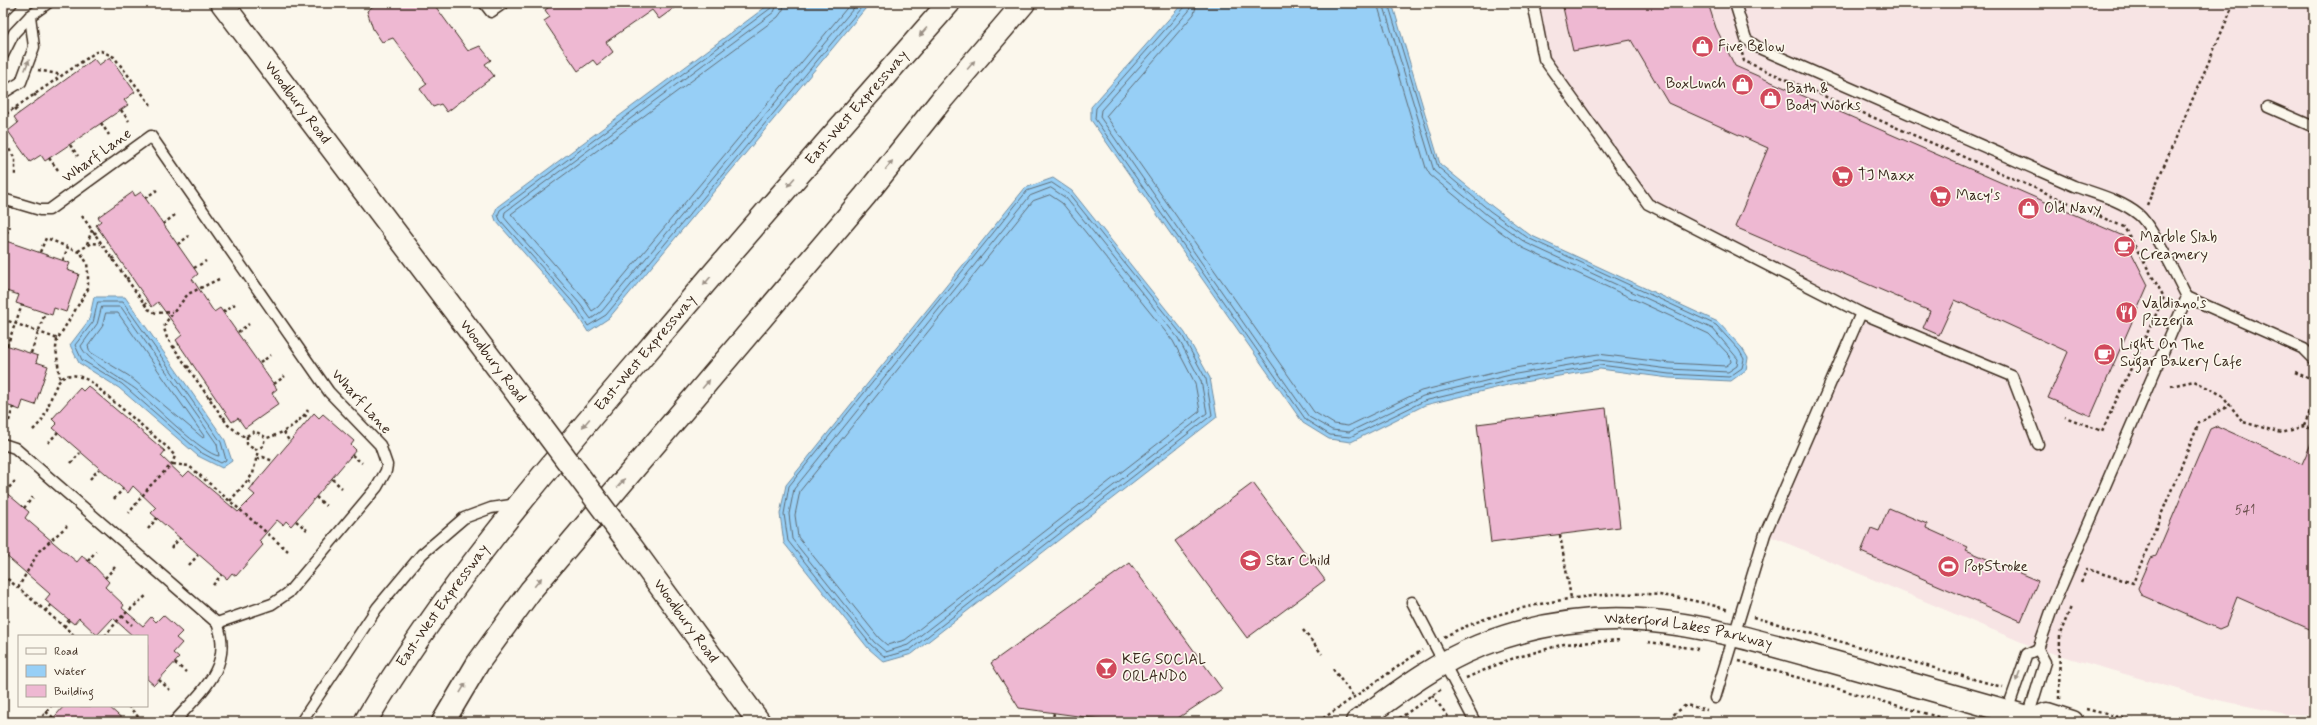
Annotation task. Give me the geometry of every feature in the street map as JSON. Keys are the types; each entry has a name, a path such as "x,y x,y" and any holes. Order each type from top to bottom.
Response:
{"main road":[{"name":"Woodbury Road","path":"222,3 534,416 759,722"},
{"name":"East-West Expressway","path":"365,722 432,619 482,549 765,213 949,3"},
{"path":"443,722 478,663 531,590 865,196 943,98 1024,3"},
{"name":"Waterford Lakes Parkway","path":"1357,722 1443,664 1478,647 1514,634 1550,625 1590,619 1650,619 1683,623 1734,634 2033,719 2047,714 2072,722"}],"lane":[{"path":"3,12 12,3"},
{"path":"484,3 491,12 504,3"},
{"path":"1533,3 1544,59 1648,204 1861,313 2012,376 2038,444"},
{"path":"1735,3 1746,39 1759,48 2074,186 2118,202 2138,215 2159,245 2187,297 2304,349 2314,359"},
{"path":"4,51 14,34 30,16 44,4"},
{"path":"3,93 21,82 34,47 30,16"},
{"path":"2268,106 2314,127"},
{"name":"Wharf Lane","path":"3,199 40,210 49,210 150,136 329,392 373,438 384,452 386,471 377,487 288,594 272,604 217,623"},
{"path":"2007,711 2027,654 2038,648 2053,606 2187,297"},
{"path":"1715,698 1765,534 1861,313"},
{"path":"3,444 15,448 217,623 222,634 222,650 213,679 174,722"},
{"path":"301,722 377,608 422,554 464,518 491,508 519,504"},
{"path":"1412,602 1443,664 1475,722"},
{"path":"2033,719 2045,662 2038,648"}],"path":[{"path":"2124,227 2148,204 2234,3"},
{"path":"1740,46 1744,61 2124,227 2164,297 2102,432 2065,417"},
{"path":"3,119 34,94 86,59 101,51 108,53 151,106"},
{"path":"86,59 88,63"},
{"path":"34,70 62,75"},
{"path":"67,72 70,77"},
{"path":"34,94 38,99"},
{"path":"15,108 19,113"},
{"path":"121,110 129,121"},
{"path":"101,123 109,135"},
{"path":"3,139 16,159 16,176"},
{"path":"70,145 78,156"},
{"path":"50,158 58,170"},
{"path":"145,198 157,190"},
{"path":"163,224 175,215"},
{"path":"82,216 144,305 156,313 172,312"},
{"path":"4,239 10,226"},
{"path":"86,245 92,230"},
{"path":"94,234 99,230"},
{"path":"178,244 189,236"},
{"path":"40,252 48,239 78,251 87,263 88,289 58,339 56,348 60,380"},
{"path":"78,251 86,245 92,243 102,244"},
{"path":"63,260 68,247"},
{"path":"112,259 116,256"},
{"path":"194,268 206,261"},
{"path":"126,279 131,276"},
{"path":"219,280 190,293 172,312 166,322 164,328 165,336 224,418 238,433 247,436"},
{"path":"144,305 149,301"},
{"path":"223,312 236,304"},
{"path":"7,346 22,305"},
{"path":"31,353 45,313"},
{"path":"3,319 58,339"},
{"path":"238,332 249,324"},
{"path":"173,348 179,344"},
{"path":"260,363 271,355"},
{"path":"187,368 192,364"},
{"path":"2295,372 2314,381"},
{"path":"33,430 43,418 53,389 60,380 76,375 96,387 138,425 162,443 175,456 172,464 150,486 129,513"},
{"path":"274,384 285,376"},
{"path":"2171,386 2194,381 2222,395 2243,422 2282,433 2304,426 2314,430"},
{"path":"93,390 96,387"},
{"path":"209,398 214,395"},
{"path":"2304,426 2314,402"},
{"path":"2081,582 2087,569 2132,583 2199,423 2230,405"},
{"path":"9,421 13,407"},
{"path":"247,436 255,431 267,438 284,432 308,410"},
{"path":"304,415 308,418"},
{"path":"48,443 58,432"},
{"path":"284,432 289,441"},
{"path":"247,436 248,446 258,450"},
{"path":"230,501 253,474 258,450 263,446 265,437"},
{"path":"71,463 80,453"},
{"path":"352,455 362,463"},
{"path":"257,458 263,457 273,461"},
{"path":"172,464 185,464 196,472 288,551"},
{"path":"90,479 100,469"},
{"path":"193,475 196,472"},
{"path":"332,479 342,488"},
{"path":"5,492 14,481"},
{"path":"248,481 254,485"},
{"path":"114,500 123,489"},
{"path":"217,495 220,492"},
{"path":"24,508 33,497"},
{"path":"316,497 326,506"},
{"path":"148,529 157,518"},
{"path":"296,521 306,530"},
{"path":"18,588 39,551 67,526"},
{"path":"259,531 262,528"},
{"path":"1560,535 1571,598"},
{"path":"171,548 180,538"},
{"path":"88,561 96,551"},
{"path":"189,564 198,555"},
{"path":"105,578 115,567"},
{"path":"213,585 222,574"},
{"path":"3,575 74,635"},
{"path":"106,635 122,616 147,595"},
{"path":"45,611 51,605"},
{"path":"2059,702 2060,634 2071,607"},
{"path":"122,616 132,625"},
{"path":"64,627 69,620"},
{"path":"1303,630 1322,654"},
{"path":"1394,722 1432,695 1454,683 1508,660 1564,644 1624,640"},
{"path":"1647,642 1706,650 1728,656 1741,662 1956,722"},
{"path":"175,663 186,672"},
{"path":"1333,669 1353,696"},
{"path":"159,680 170,690"},
{"path":"1432,695 1452,722"},
{"path":"1664,722 1686,705 1710,710"},
{"path":"41,722 42,717 50,707"},
{"path":"129,707 142,722"},
{"path":"46,712 54,718"},
{"path":"1052,722 1054,713"}],"shaded area":[{"path":"1533,3 2314,3 2314,715 2286,714 2208,698 2038,649 1765,534 1861,313 1648,204 1544,59"}],"water":[{"path":"771,3 870,3 609,318 588,332 574,310 496,221 494,215 497,207"},
{"path":"1183,3 1392,3 1440,164 1530,235 1718,322 1742,348 1748,358 1746,370 1731,381 1669,378 1600,369 1512,384 1425,405 1351,442 1329,439 1303,423 1091,120 1091,107"},
{"path":"1053,178 1072,191 1185,333 1210,378 1217,417 912,654 884,662 868,648 784,543 780,514 786,485 1025,188"},
{"path":"94,297 125,297 225,440 232,461 222,468 198,456 119,388 79,363 70,345 89,320"}],"building":[{"path":"377,3 433,3 468,51 480,46 491,60 485,64 494,76 447,112 441,104 433,107 420,89 427,84 393,38 382,42 373,29 367,11"},
{"path":"555,3 681,3 659,19 652,10 606,42 613,52 597,65 593,60 578,71 544,21 550,17 545,10"},
{"path":"1562,3 1708,3 1716,28 1735,66 2123,236 2148,285 2091,416 2048,398 2068,352 1955,300 1939,335 1923,328 1930,311 1735,227 1768,148 1668,103 1631,40 1573,51"},
{"path":"110,57 135,92 124,100 128,105 45,161 41,155 30,162 8,131 18,123 14,117 94,59 99,65"},
{"path":"133,192 135,196 141,192 198,274 192,279 214,312 220,308 277,389 272,393 279,404 245,428 238,418 232,422 176,340 182,335 158,302 152,307 96,225 101,221 98,217"},
{"path":"3,240 70,263 67,270 79,274 66,312 54,308 52,315 16,303 19,295 3,290"},
{"path":"3,344 38,356 36,362 48,366 35,405 23,401 20,410 4,404 7,397 3,395"},
{"path":"88,386 165,451 161,456 183,477 189,471 238,512 255,495 249,490 314,413 319,418 323,414 354,441 351,445 356,450 291,526 286,521 283,525 277,520 259,541 263,545 236,576 232,573 227,579 151,513 156,508 133,486 128,493 53,428 57,424 52,419 80,388 83,391"},
{"path":"1606,408 1620,527 1491,543 1477,424"},
{"path":"2217,426 2302,464 2314,437 2314,631 2237,597 2226,626 2219,629 2141,595 2138,588 2151,558 2156,556 2210,429"},
{"name":"Star Child","path":"1253,483 1325,580 1247,638 1175,541"},
{"path":"3,490 29,512 25,518 60,548 77,562 82,556 94,566 109,582 105,587 124,605 122,608 143,626 151,617 156,622 163,615 182,632 176,638 182,643 173,653 179,658 154,685 148,680 148,635 132,635 113,618 97,635 79,618 74,624 45,600 50,594 3,553"},
{"name":"PopStroke","path":"1889,508 1927,524 1926,528 1968,547 1966,550 2038,581 2021,621 1861,552 1871,528 1879,531"},
{"path":"1130,563 1222,689 1172,722 1122,722 1019,708 991,663"},
{"path":"63,707 109,707 126,722 50,722"}],"place":[{"name":"Five Below","path":"1703,47"},
{"name":"BoxLunch","path":"1742,84"},
{"name":"Bath & Body Works","path":"1771,98"},
{"name":"TJ Maxx","path":"1842,176"},
{"name":"Macy's","path":"1941,196"},
{"name":"Old Navy","path":"2028,209"},
{"name":"Marble Slab Creamery","path":"2125,247"},
{"name":"Valdiano's Pizzeria","path":"2126,313"},
{"name":"Light On The Sugar Bakery Cafe","path":"2105,354"},
{"name":"Star Child","path":"1250,561"},
{"name":"PopStroke","path":"1949,567"},
{"name":"KEG SOCIAL ORLANDO","path":"1106,669"}]}
